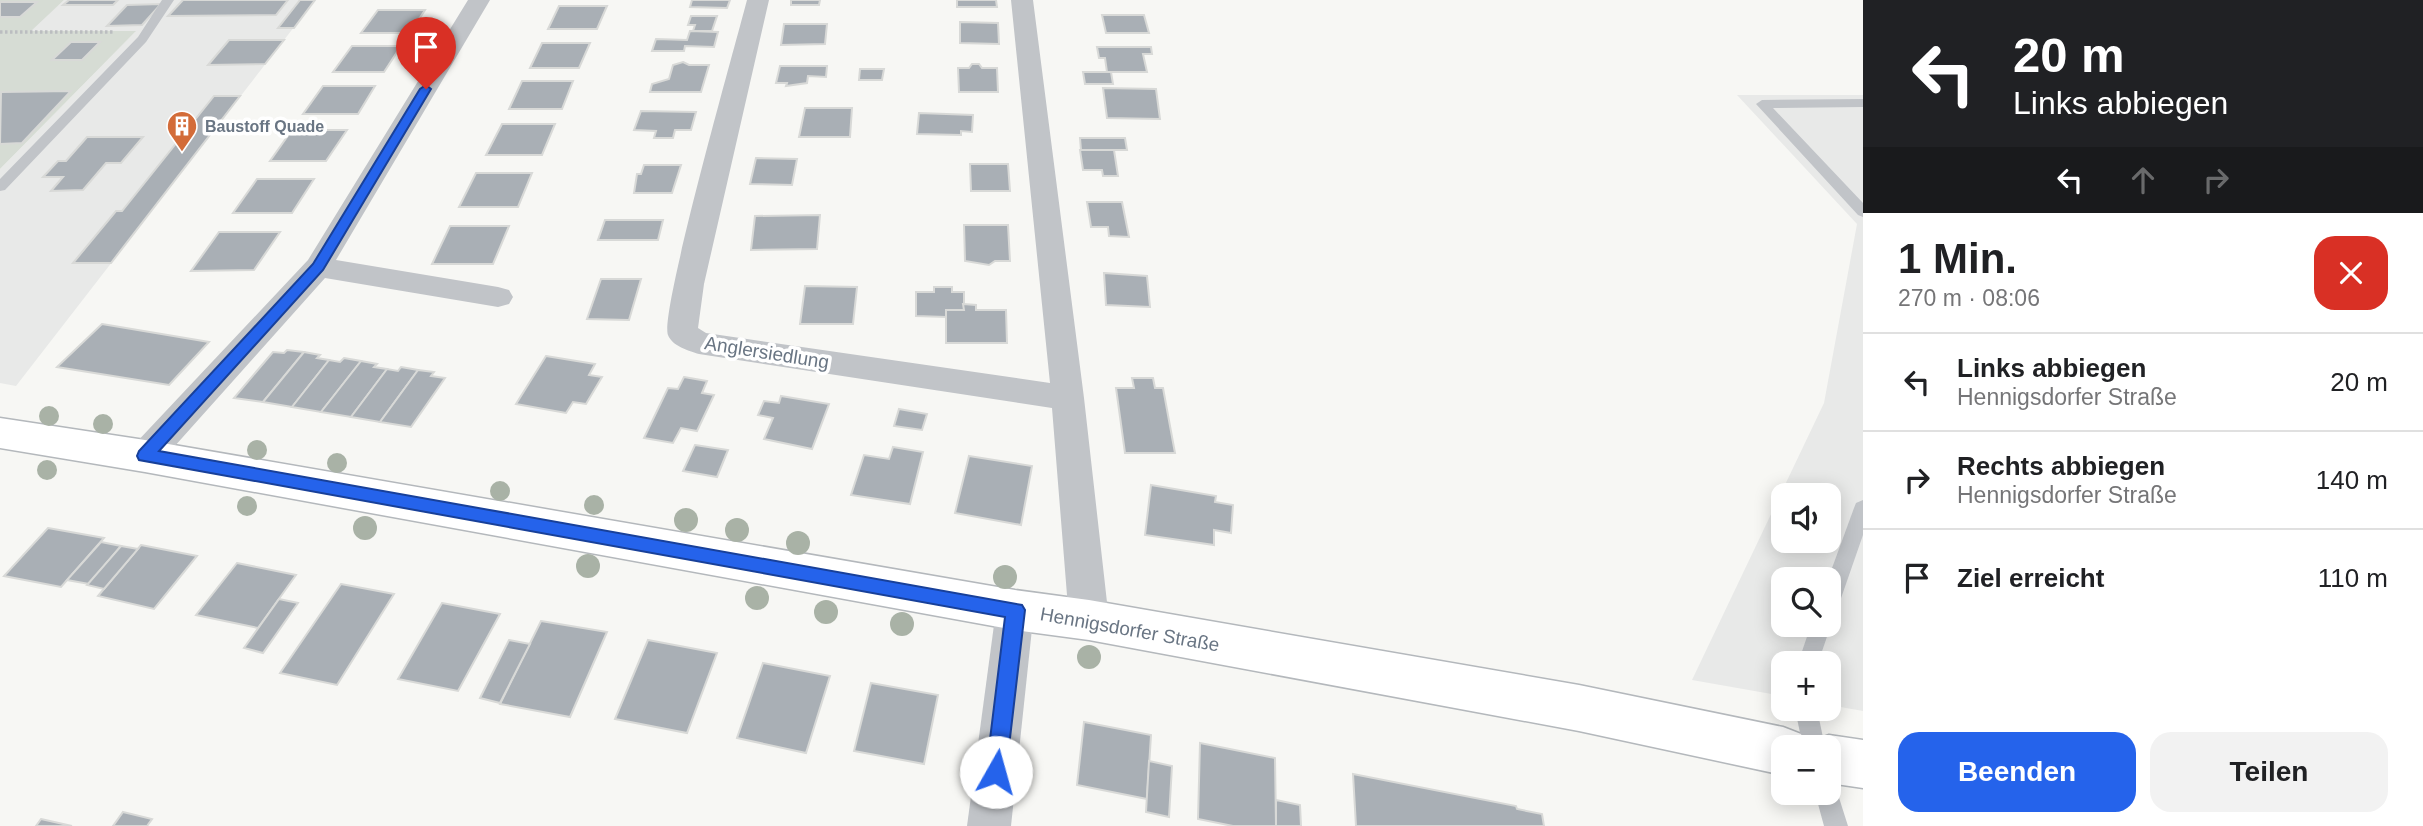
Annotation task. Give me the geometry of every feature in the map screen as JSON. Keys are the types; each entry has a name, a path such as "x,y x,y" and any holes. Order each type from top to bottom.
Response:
{"main road":[{"name":"Hennigsdorfer Straße","path":"0,433 145,456 1016,610 1089,620 1579,708 1771,748"},
{"path":"1841,761 1863,764"}],"street":[{"path":"145,456 318,267 479,0"},
{"name":"Anglersiedlung","path":"758,0 682,314 682,333 699,342 1068,398"},
{"path":"1023,0 1068,398 1089,620"},
{"path":"318,267 498,298"},
{"path":"989,826 1016,610"}],"lane":[{"path":"0,187 147,32 168,0"},
{"path":"1863,103 1762,104 1863,212"},
{"path":"1841,570 1863,508"},
{"path":"1830,805 1836,826"}],"path":[{"path":"0,32 147,32"}],"shaded area":[{"path":"0,0 64,0 31,31 136,31 0,169"},
{"path":"64,0 315,0 16,386 0,383 0,169 135,32 29,31"},
{"path":"1737,95 1863,95 1863,711 1841,707 1841,651 1771,651 1771,694 1692,680 1771,514 1771,553 1841,553 1841,483 1786,483 1824,403 1857,224"}],"building":[{"path":"69,0 118,0 113,5 63,5"},
{"path":"183,0 288,0 276,15 168,16"},
{"path":"300,0 315,0 294,28 278,28"},
{"path":"692,0 730,0 727,8 690,7"},
{"path":"791,0 820,0 819,5 791,5"},
{"path":"957,0 996,0 997,7 957,7"},
{"path":"0,2 37,2 20,17 0,17"},
{"path":"161,4 142,25 107,26 127,5"},
{"path":"559,6 607,6 597,29 548,29"},
{"path":"378,10 425,10 410,33 361,33"},
{"path":"1102,15 1144,15 1149,33 1106,33"},
{"path":"691,16 717,16 712,31 693,31 695,25 688,25"},
{"path":"960,22 998,23 999,44 960,43"},
{"path":"784,24 827,24 825,44 781,45"},
{"path":"690,31 718,32 714,47 685,46 684,51 652,51 656,39 687,40"},
{"path":"229,40 284,40 265,64 208,65"},
{"path":"71,42 100,42 82,60 52,60"},
{"path":"542,43 590,43 579,68 530,68"},
{"path":"352,46 401,46 384,72 333,72"},
{"path":"1097,47 1151,47 1152,54 1143,54 1147,72 1107,72 1105,58 1099,58"},
{"path":"683,62 689,65 709,65 701,92 650,92 652,84 669,79 673,65"},
{"path":"972,64 979,64 982,68 997,68 998,92 959,92 958,68 969,68"},
{"path":"780,66 827,66 826,77 808,76 807,83 786,86 787,83 776,83"},
{"path":"860,69 884,69 882,80 859,80"},
{"path":"1083,72 1111,72 1113,84 1085,84"},
{"path":"522,81 573,81 562,109 509,109"},
{"path":"323,86 375,86 358,114 303,114"},
{"path":"1103,88 1156,89 1160,119 1107,118"},
{"path":"71,91 22,143 0,144 1,92"},
{"name":"Baustoff Quade","path":"214,96 240,96 111,263 73,263 116,211 122,211"},
{"path":"805,108 852,108 850,137 799,137"},
{"path":"641,111 696,112 691,130 675,130 673,138 654,138 656,131 634,130"},
{"path":"919,113 973,115 972,132 961,131 961,135 917,134"},
{"path":"502,124 555,124 542,155 486,155"},
{"path":"292,130 347,130 326,161 270,161"},
{"path":"87,137 143,137 121,163 106,163 83,190 51,191 63,177 43,177 58,161 66,161"},
{"path":"1080,138 1125,138 1127,150 1081,150"},
{"path":"1080,150 1114,150 1118,176 1103,176 1102,170 1083,170"},
{"path":"756,158 797,159 792,185 750,184"},
{"path":"970,164 1008,164 1010,191 971,191"},
{"path":"644,165 681,165 672,193 634,193 637,174 641,174"},
{"path":"476,173 532,173 518,207 459,207"},
{"path":"257,179 314,179 292,213 233,213"},
{"path":"1087,202 1122,202 1129,237 1109,236 1108,227 1091,227"},
{"path":"820,215 817,249 751,250 755,216"},
{"path":"605,220 663,220 658,240 598,240"},
{"path":"964,225 1008,225 1010,261 995,261 989,265 965,261"},
{"path":"450,226 509,226 493,264 432,264"},
{"path":"219,232 280,232 254,270 191,271"},
{"path":"1104,273 1147,276 1150,307 1106,305"},
{"path":"601,279 641,279 629,320 587,319"},
{"path":"805,286 857,287 853,324 800,324"},
{"path":"934,287 952,287 952,292 964,292 964,310 946,310 946,317 916,316 916,292 934,292"},
{"path":"963,304 976,305 976,310 1006,310 1007,343 946,343 946,310 964,310"},
{"path":"102,324 209,342 169,385 57,367"},
{"path":"287,350 304,352 263,402 234,398 273,352 284,353"},
{"path":"304,352 329,360 292,407 263,402"},
{"path":"546,356 595,364 589,375 602,377 586,404 573,402 566,413 516,404"},
{"path":"344,358 361,361 321,412 292,407 329,360 340,362"},
{"path":"361,361 387,369 351,417 321,412"},
{"path":"401,367 418,370 380,422 351,417 387,369 398,371"},
{"path":"418,370 434,372 431,376 445,378 411,427 380,422"},
{"path":"684,377 707,381 702,393 714,395 697,431 681,428 673,443 644,438 668,388 678,389"},
{"path":"1132,378 1153,378 1155,388 1163,388 1175,453 1125,453 1116,388 1134,388"},
{"path":"781,396 829,404 812,449 764,439 773,418 758,415 764,401 779,403"},
{"path":"899,409 927,414 922,430 894,426"},
{"path":"695,445 728,450 717,477 683,471"},
{"path":"893,447 923,452 910,504 851,495 864,455 889,459"},
{"path":"969,456 1032,466 1021,525 955,513"},
{"path":"1151,485 1216,496 1215,502 1233,505 1231,533 1214,530 1214,545 1145,535"},
{"path":"48,528 104,538 61,587 4,576"},
{"path":"101,542 121,546 89,584 67,580"},
{"path":"141,545 197,556 154,609 98,596"},
{"path":"121,546 138,549 104,589 87,585"},
{"path":"237,563 296,575 258,628 196,615"},
{"path":"341,584 394,594 337,685 280,673"},
{"path":"279,599 298,603 263,653 244,648"},
{"path":"442,603 500,614 458,691 398,679"},
{"path":"541,621 607,632 570,717 500,704"},
{"path":"509,640 530,644 500,703 480,698"},
{"path":"648,640 717,653 687,733 615,719"},
{"path":"763,663 830,676 806,753 737,738"},
{"path":"871,683 938,695 924,764 854,751"},
{"path":"1084,722 1151,735 1147,799 1077,785"},
{"path":"1200,743 1275,758 1276,826 1233,826 1198,819"},
{"path":"1149,761 1172,766 1169,817 1146,812"},
{"path":"1353,774 1516,806 1517,809 1542,814 1544,826 1356,826"},
{"path":"1276,800 1300,805 1301,826 1276,826"},
{"path":"123,812 152,819 147,826 113,826"},
{"path":"41,819 72,826 36,826"}],"place":[{"name":"Baustoff Quade","path":"182,153"}],"route":[{"path":"426,89 318,267 145,456 1016,610 996,772"}]}
